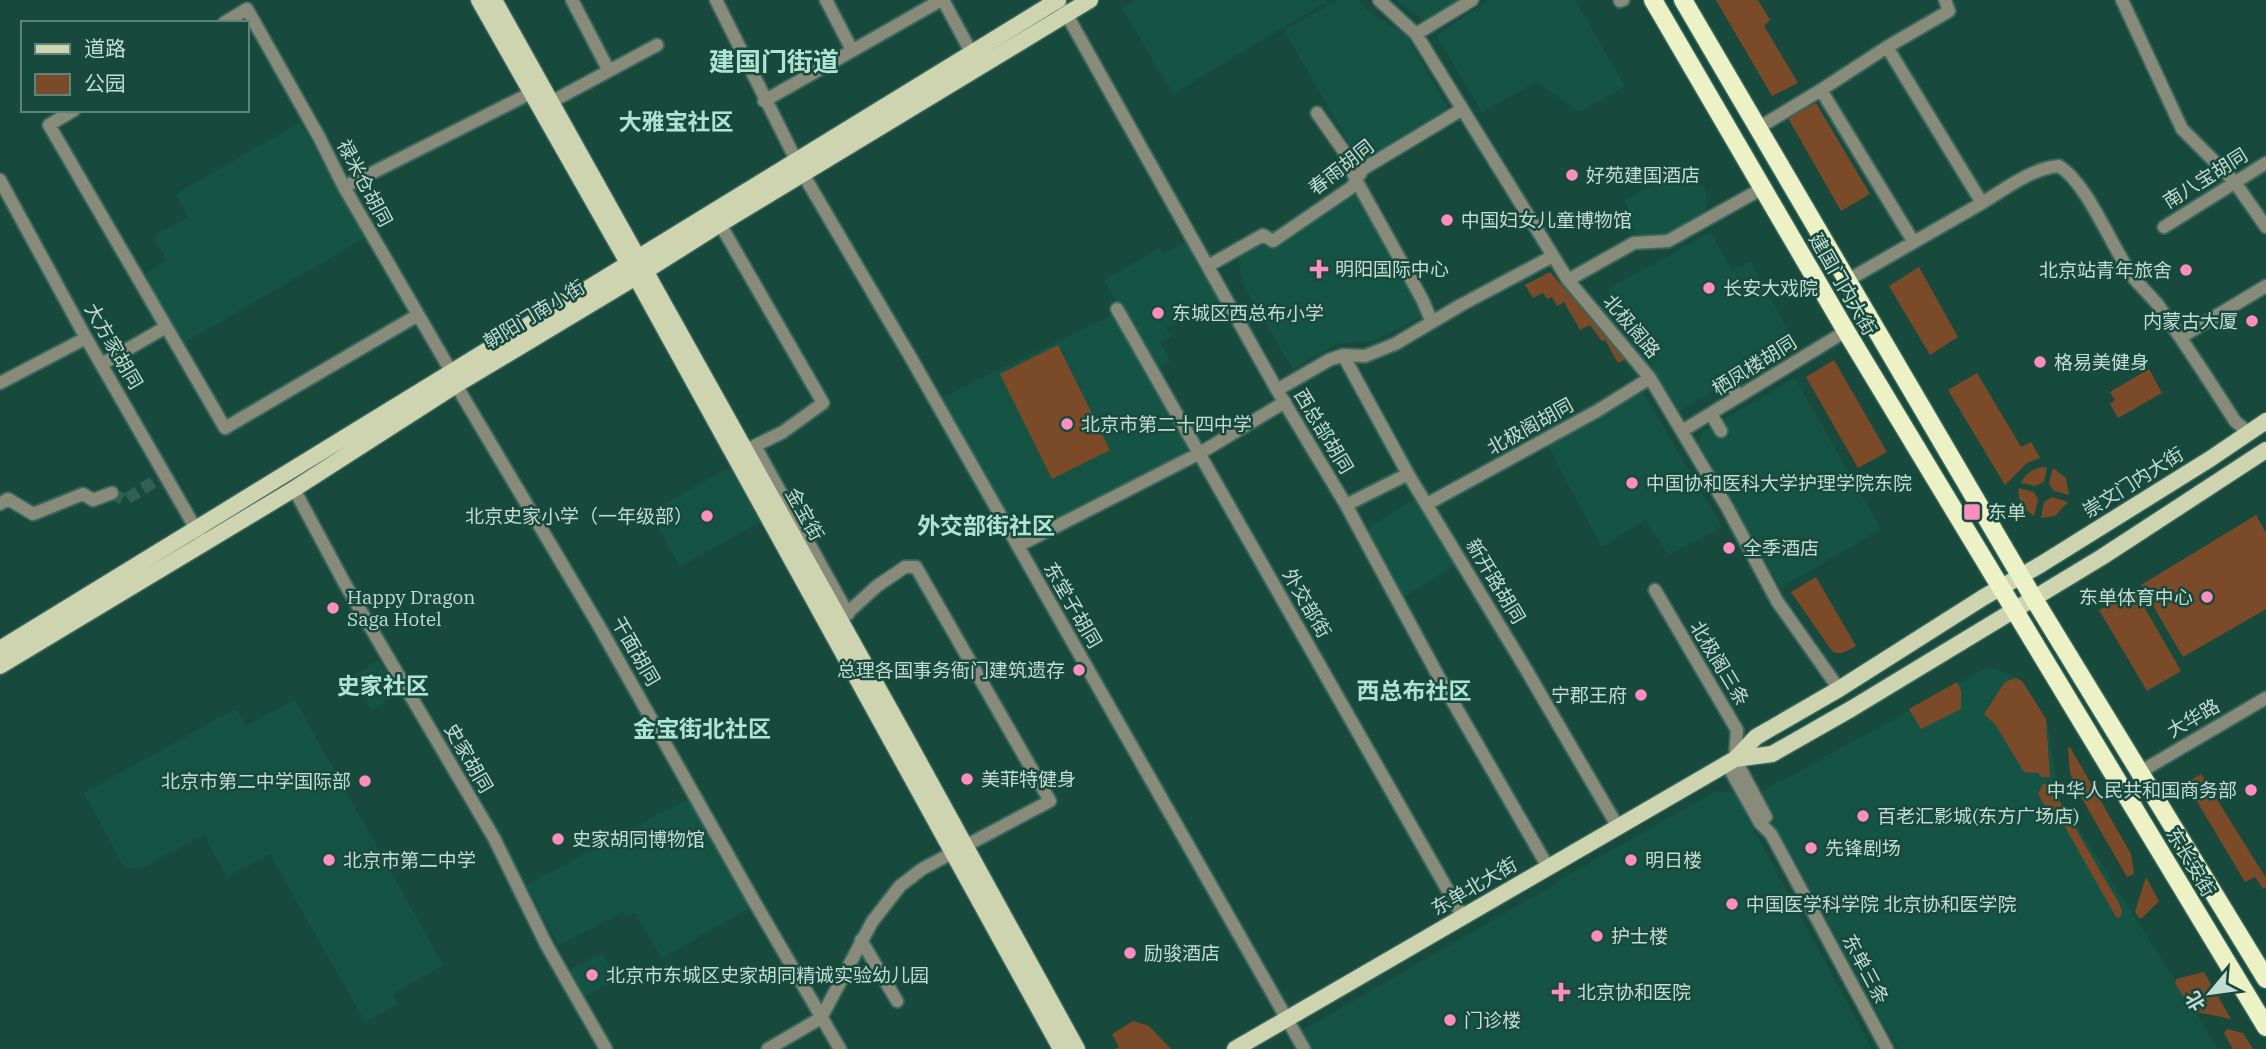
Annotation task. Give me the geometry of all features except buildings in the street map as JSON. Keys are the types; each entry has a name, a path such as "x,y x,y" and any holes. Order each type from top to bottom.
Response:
{"highway":[{"name":"建国门内大街","path":"1653,0 2013,611"},
{"name":"建国门内大街","path":"1683,0 2034,599"},
{"name":"东长安街","path":"2034,599 2266,979"},
{"name":"东长安街","path":"2013,611 2266,1027"}],"main road":[{"name":"金宝街","path":"479,0 531,93 637,267 744,451 839,621 960,849 1061,1049"},
{"name":"金宝街","path":"494,0 637,267"},
{"name":"朝阳门南小街","path":"637,267 720,224 799,167 971,52 1061,5 1090,0"},
{"name":"朝阳门南小街","path":"0,666 200,536 1061,5"},
{"name":"朝阳门南小街","path":"0,649 200,536 294,489 454,379"},
{"name":"崇文门内大街","path":"2000,588 2210,459 2266,421"},
{"path":"2034,599 2266,450"},
{"name":"东单北大街","path":"1235,1049 1255,1042 1287,1019 1731,761 1756,737 1839,689 2000,588"},
{"name":"东单北大街","path":"1731,761 1772,754 2034,599"},
{"name":"金宝街","path":"960,849 1077,1049"}],"street":[{"path":"572,0 609,71"},
{"name":"东堂子胡同","path":"716,0 799,167 911,358 1304,1049"},
{"path":"826,0 852,50"},
{"path":"764,101 942,0 971,52"},
{"name":"北极阁路","path":"1379,0 1416,34 1568,280 1650,378 1727,507 1777,601 1839,689"},
{"path":"1416,34 1472,0"},
{"path":"1758,128 1949,11 1945,0"},
{"path":"2122,0 2182,129 2234,181 2266,227"},
{"name":"西总部胡同","path":"1061,5 1278,390 1346,505 1442,683 1548,867"},
{"name":"禄米仓胡同","path":"227,21 247,9 344,187 454,379"},
{"path":"551,102 657,45"},
{"path":"1888,47 1982,203"},
{"path":"1821,90 1913,241"},
{"path":"344,187 531,93"},
{"name":"春雨胡同","path":"1208,266 1263,235 1273,241 1352,187 1363,169 1461,110"},
{"path":"71,112 49,125 225,428 418,316"},
{"path":"1317,113 1342,150 1432,322"},
{"name":"南八宝胡同","path":"2164,227 2266,163"},
{"path":"1848,280 2024,178 2059,166 2066,170 2088,201 2133,276 2181,337 2235,421 2248,432"},
{"name":"大方家胡同","path":"0,180 162,477 200,536"},
{"path":"1568,280 1634,243 1668,241 1763,188"},
{"path":"720,224 823,403 783,432 744,451 839,621 886,580 905,567 916,567 1050,801 922,869 900,887 861,940 821,1018 768,1049"},
{"path":"1278,390 1329,360 1343,355 1365,356 1395,344 1553,256"},
{"path":"2181,337 2266,286"},
{"name":"外交部街","path":"1117,309 1463,917"},
{"path":"102,364 166,327"},
{"name":"栖凤楼胡同","path":"1682,431 1846,331"},
{"path":"0,383 86,338"},
{"name":"新开路胡同","path":"1343,355 1408,474 1618,827"},
{"name":"北极阁胡同","path":"1427,504 1597,411 1650,378"},
{"name":"干面胡同","path":"454,379 599,626 839,1049"},
{"path":"1730,382 1738,397"},
{"path":"1018,547 1200,453 1285,402"},
{"path":"1711,414 1721,431"},
{"path":"1346,505 1408,474"},
{"name":"史家胡同","path":"294,489 345,584 494,838 547,946 606,1049"},
{"path":"0,504 8,499 33,514 83,494 93,500 112,493"},
{"name":"北极阁三条","path":"1655,590 1737,730 1731,761"},
{"name":"大华路","path":"2140,772 2266,698"},
{"name":"东单三条","path":"1731,761 1768,819 1771,834 1886,1049"},
{"path":"861,940 897,1001"}],"shaded area":[{"path":"1135,0 1329,0 1173,94 1122,8"},
{"path":"1338,0 1359,0 1366,10 1406,35 1449,110 1361,163 1284,30"},
{"path":"1396,0 1462,0 1426,22"},
{"path":"1490,0 1575,0 1625,86 1580,112 1536,82 1482,112 1436,35"},
{"path":"300,122 365,238 182,344 142,276 167,260 153,236 188,217 176,194"},
{"path":"1671,159 1689,169 1706,191 1706,213 1664,235 1635,234 1625,200 1676,171"},
{"name":"明阳国际中心","path":"1357,194 1423,316 1373,341 1337,344 1293,369 1242,283 1238,255 1262,242 1272,245"},
{"path":"1711,232 1732,271 1750,261 1795,344 1678,412 1608,289"},
{"name":"东城区西总布小学","path":"1189,240 1221,297 1166,328 1171,337 1160,343 1170,361 1155,370 1104,280 1160,248 1164,254"},
{"name":"北京市第二十四中学","path":"1114,314 1193,451 1021,540 941,398"},
{"path":"1795,378 1881,529 1781,588 1698,445 1702,432"},
{"name":"中国协和医科大学护理学院东院","path":"1642,391 1722,527 1669,555 1646,520 1602,547 1548,446"},
{"name":"北京史家小学（一年级部）","path":"733,465 764,520 680,567 650,512"},
{"path":"1416,498 1455,565 1403,598 1365,530"},
{"path":"378,660 399,693 372,710 351,677"},
{"path":"1989,666 2022,680 2048,726 2059,797 2218,1049 1898,1049 1758,794"},
{"name":"北京市第二中学","path":"295,700 443,965 393,994 398,1004 365,1022 270,854 227,877 204,835 144,867 125,869 84,793 236,709 246,726"},
{"name":"北京协和医院","path":"1716,791 1734,793 1872,1049 1312,1049 1301,1031 1564,877"},
{"path":"690,798 753,906 662,958 635,913 626,918 623,912 559,945 526,885"},
{"name":"北京市东城区史家胡同精诚实验幼儿园","path":"602,953 617,979 582,998 568,971"}],"green space":[{"path":"1716,0 1758,0 1770,20 1764,26 1798,83 1772,96"},
{"path":"1816,103 1870,194 1841,211 1788,118"},
{"path":"1919,267 1958,337 1930,355 1889,286"},
{"path":"1550,272 1626,359 1618,363 1605,340 1602,341 1590,325 1580,330 1564,302 1557,306 1552,297 1547,299 1543,293 1533,298 1525,285"},
{"path":"1058,345 1110,450 1052,479 1000,374"},
{"path":"1834,360 1887,452 1858,468 1806,377"},
{"path":"2149,369 2162,393 2118,418 2110,404 2115,400 2110,392"},
{"path":"1977,373 2021,447 2031,442 2040,458 2027,463 2005,485 1948,390"},
{"path":"2047,467 2044,482 2035,486 2021,483 2031,471"},
{"path":"2053,468 2066,478 2069,495 2054,491 2049,484"},
{"path":"2019,488 2034,492 2038,500 2034,516 2022,504"},
{"path":"2052,497 2068,502 2055,516 2041,518 2044,502"},
{"name":"东单体育中心","path":"2256,515 2266,533 2266,609 2183,657 2141,585"},
{"path":"1816,577 1856,646 1844,652 1832,651 1791,592"},
{"path":"2134,589 2181,671 2147,691 2099,610"},
{"path":"2015,678 2022,681 2046,719 2050,777 2024,772 1995,724 1984,714 2005,682"},
{"path":"1957,682 1961,690 1961,709 1921,729 1909,709"},
{"path":"2070,747 2131,854 2134,874 2127,877 2077,790 2070,773"},
{"path":"2201,774 2266,878 2266,887 2263,889 2255,877 2245,882 2186,783"},
{"path":"2051,783 2120,905 2120,918 2116,917 2056,811 2053,811 2052,817 2038,794 2043,784"},
{"path":"2146,877 2159,901 2139,918 2135,912"},
{"path":"2204,972 2231,1019 2192,1011 2175,983 2176,979"},
{"path":"1133,1021 1149,1026 1171,1049 1116,1049 1119,1047 1112,1034"},
{"path":"2227,1029 2243,1033 2253,1049 2233,1049 2224,1033"}],"tunnel":[{"path":"112,493 125,500 158,479"}],"place":[{"name":"好苑建国酒店","path":"1572,175"},
{"name":"中国妇女儿童博物馆","path":"1447,220"},
{"name":"明阳国际中心","path":"1319,269"},
{"name":"北京站青年旅舍","path":"2186,270"},
{"name":"长安大戏院","path":"1709,288"},
{"name":"东城区西总布小学","path":"1158,313"},
{"name":"内蒙古大厦","path":"2252,321"},
{"name":"格易美健身","path":"2040,362"},
{"name":"北京市第二十四中学","path":"1067,424"},
{"name":"中国协和医科大学护理学院东院","path":"1632,483"},
{"name":"东单","path":"1972,512"},
{"name":"北京史家小学（一年级部）","path":"707,516"},
{"name":"全季酒店","path":"1729,548"},
{"name":"东单体育中心","path":"2207,597"},
{"name":"Happy Dragon Saga Hotel","path":"333,608"},
{"name":"总理各国事务衙门建筑遗存","path":"1079,670"},
{"name":"宁郡王府","path":"1641,695"},
{"name":"美菲特健身","path":"967,779"},
{"name":"北京市第二中学国际部","path":"365,781"},
{"name":"中华人民共和国商务部","path":"2251,790"},
{"name":"百老汇影城(东方广场店)","path":"1863,816"},
{"name":"史家胡同博物馆","path":"558,839"},
{"name":"先锋剧场","path":"1811,848"},
{"name":"北京市第二中学","path":"329,860"},
{"name":"明日楼","path":"1631,860"},
{"name":"中国医学科学院 北京协和医学院","path":"1732,904"},
{"name":"护士楼","path":"1597,936"},
{"name":"励骏酒店","path":"1130,953"},
{"name":"北京市东城区史家胡同精诚实验幼儿园","path":"592,975"},
{"name":"北京协和医院","path":"1561,992"},
{"name":"门诊楼","path":"1450,1020"}],"district":[{"name":"建国门街道","path":"774,61"},
{"name":"大雅宝社区","path":"676,121"},
{"name":"外交部街社区","path":"986,525"},
{"name":"史家社区","path":"383,685"},
{"name":"西总布社区","path":"1414,690"},
{"name":"金宝街北社区","path":"702,728"}]}
